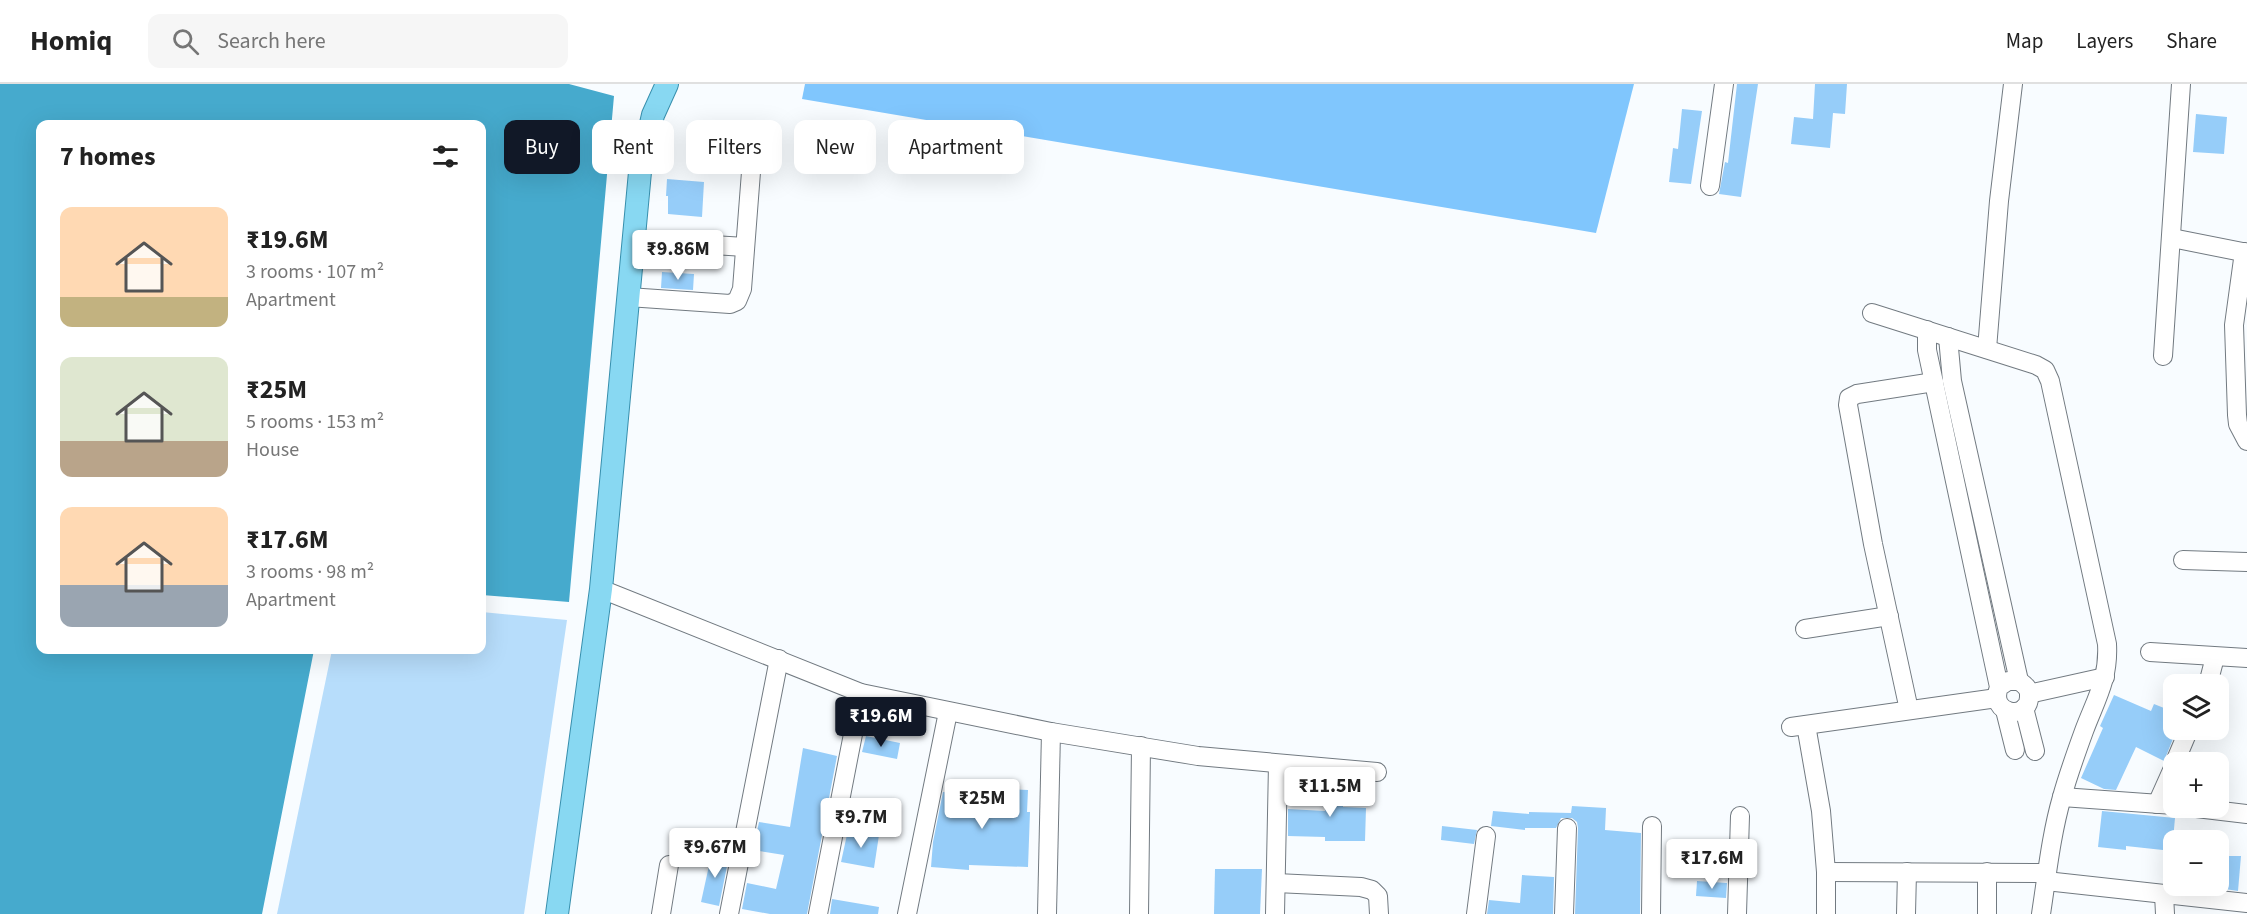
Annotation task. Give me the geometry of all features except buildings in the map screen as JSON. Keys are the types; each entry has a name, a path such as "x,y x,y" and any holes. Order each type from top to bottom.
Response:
{"main road":[{"path":"557,914 601,589 640,172 653,115 667,84"}],"street":[{"path":"1710,186 1724,84"},
{"path":"1987,349 2013,84"},
{"path":"2163,356 2181,84"},
{"path":"628,297 730,304 737,301 742,289 751,174"},
{"path":"2172,238 2245,253 2234,325 2233,350 2238,424 2247,441"},
{"path":"633,240 745,247"},
{"path":"1872,313 2036,365 2045,370 2050,381 2107,644 2108,662 2105,677 2062,796 2041,914"},
{"path":"1927,330 1927,350 2001,699 2015,750"},
{"path":"1948,337 1952,381 2024,694 2035,752"},
{"path":"1909,710 1850,426 1848,405 1849,398 1857,394 1934,382"},
{"path":"2183,560 2247,562 2247,556"},
{"path":"601,589 861,693 1051,732 1198,756 1377,772"},
{"path":"1805,629 1889,616"},
{"path":"2150,652 2247,658"},
{"path":"2211,674 2215,657"},
{"path":"729,914 780,659"},
{"path":"2024,694 2105,677"},
{"path":"2001,699 2008,681 2024,694"},
{"path":"818,914 861,693"},
{"path":"1826,914 1826,872 1821,811 1798,726 2001,699 2015,712 2024,694"},
{"path":"907,914 948,711"},
{"path":"1047,914 1051,732"},
{"path":"1139,914 1141,746"},
{"path":"1275,914 1278,764"},
{"path":"2062,796 2163,805"},
{"path":"2229,812 2247,814"},
{"path":"1737,914 1740,816"},
{"path":"1651,914 1652,826"},
{"path":"1564,914 1567,828"},
{"path":"1476,914 1486,836"},
{"path":"661,914 669,865"},
{"path":"1826,872 1987,872 2046,877 2163,894"},
{"path":"1906,914 1907,872"},
{"path":"1987,872 1987,914"},
{"path":"1276,883 1372,890 1378,896 1379,914"},
{"path":"2163,896 2165,914"},
{"path":"2182,896 2247,903"}],"shaded area":[{"path":"0,84 569,84 614,96 612,120 592,120 592,174 607,174 569,602 486,595 486,120 36,120 36,654 313,654 262,914 0,914"},
{"path":"805,84 1634,84 1596,233 1024,136 1024,120 926,120 802,99"},
{"path":"486,612 567,620 524,914 277,914 331,654 486,654"}]}
